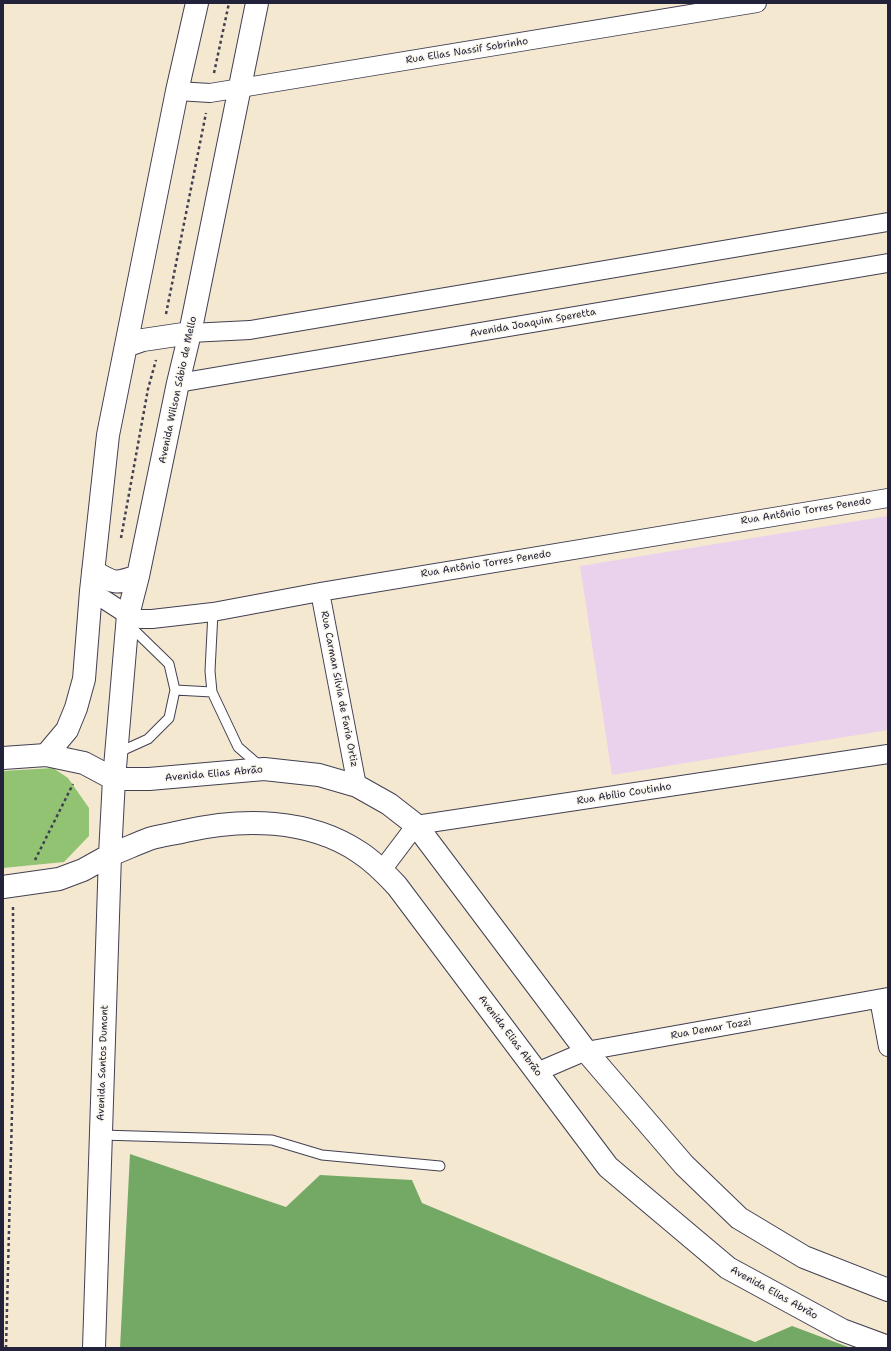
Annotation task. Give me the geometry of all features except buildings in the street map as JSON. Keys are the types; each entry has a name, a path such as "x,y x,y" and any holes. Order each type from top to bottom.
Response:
{"main road":[{"path":"46,756 67,730 76,708 84,679 92,581 108,435 177,91 198,3"},
{"name":"Avenida Wilson Sábio de Mello","path":"114,779 128,619 190,333 257,3"},
{"path":"126,346 143,340 190,333"},
{"path":"92,581 109,580 120,582 138,576"},
{"path":"3,758 46,756 84,762 114,779"},
{"name":"Avenida Elias Abrão","path":"114,779 149,779 264,769 319,775 357,786 389,804 416,825 586,1051 684,1165 740,1218 804,1257 888,1290"},
{"name":"Avenida Santos Dumont","path":"94,1348 110,856 114,779"},
{"name":"Avenida Elias Abrão","path":"13,886 59,879 83,870 110,856 150,839 206,826 256,822 303,828 336,839 359,852 382,870 397,886 608,1167 728,1268 842,1330 888,1347"}],"street":[{"name":"Rua Elias Nassif Sobrinho","path":"177,91 210,93 757,3"},
{"path":"190,333 250,330 888,222"},
{"name":"Avenida Joaquim Speretta","path":"178,383 888,263"},
{"name":"Rua Antônio Torres Penedo","path":"92,581 128,619 152,619 213,612 320,592 888,498"},
{"name":"Rua Carman Silvia de Faria Ortiz","path":"320,592 357,786"},
{"name":"Rua Abílio Coutinho","path":"416,825 888,754"},
{"path":"382,870 416,825"},
{"path":"883,998 888,1047"},
{"name":"Rua Demar Tozzi","path":"537,1072 586,1051 883,998"}],"lane":[{"path":"213,612 210,670 212,692 238,747 264,769"},
{"path":"116,754 148,739 169,718 174,690 169,664 128,619"},
{"path":"174,690 212,692"},
{"path":"101,1135 272,1140 322,1155 440,1166"}],"path":[{"path":"6,1348 13,1073 13,886 84,762"}],"shaded area":[{"path":"888,516 888,730 612,775 580,566"}],"green space":[{"path":"53,768 68,778 89,808 89,836 64,862 3,868 3,771"},
{"path":"130,1154 286,1207 320,1175 412,1180 422,1203 755,1342 792,1326 851,1348 120,1348"}]}
